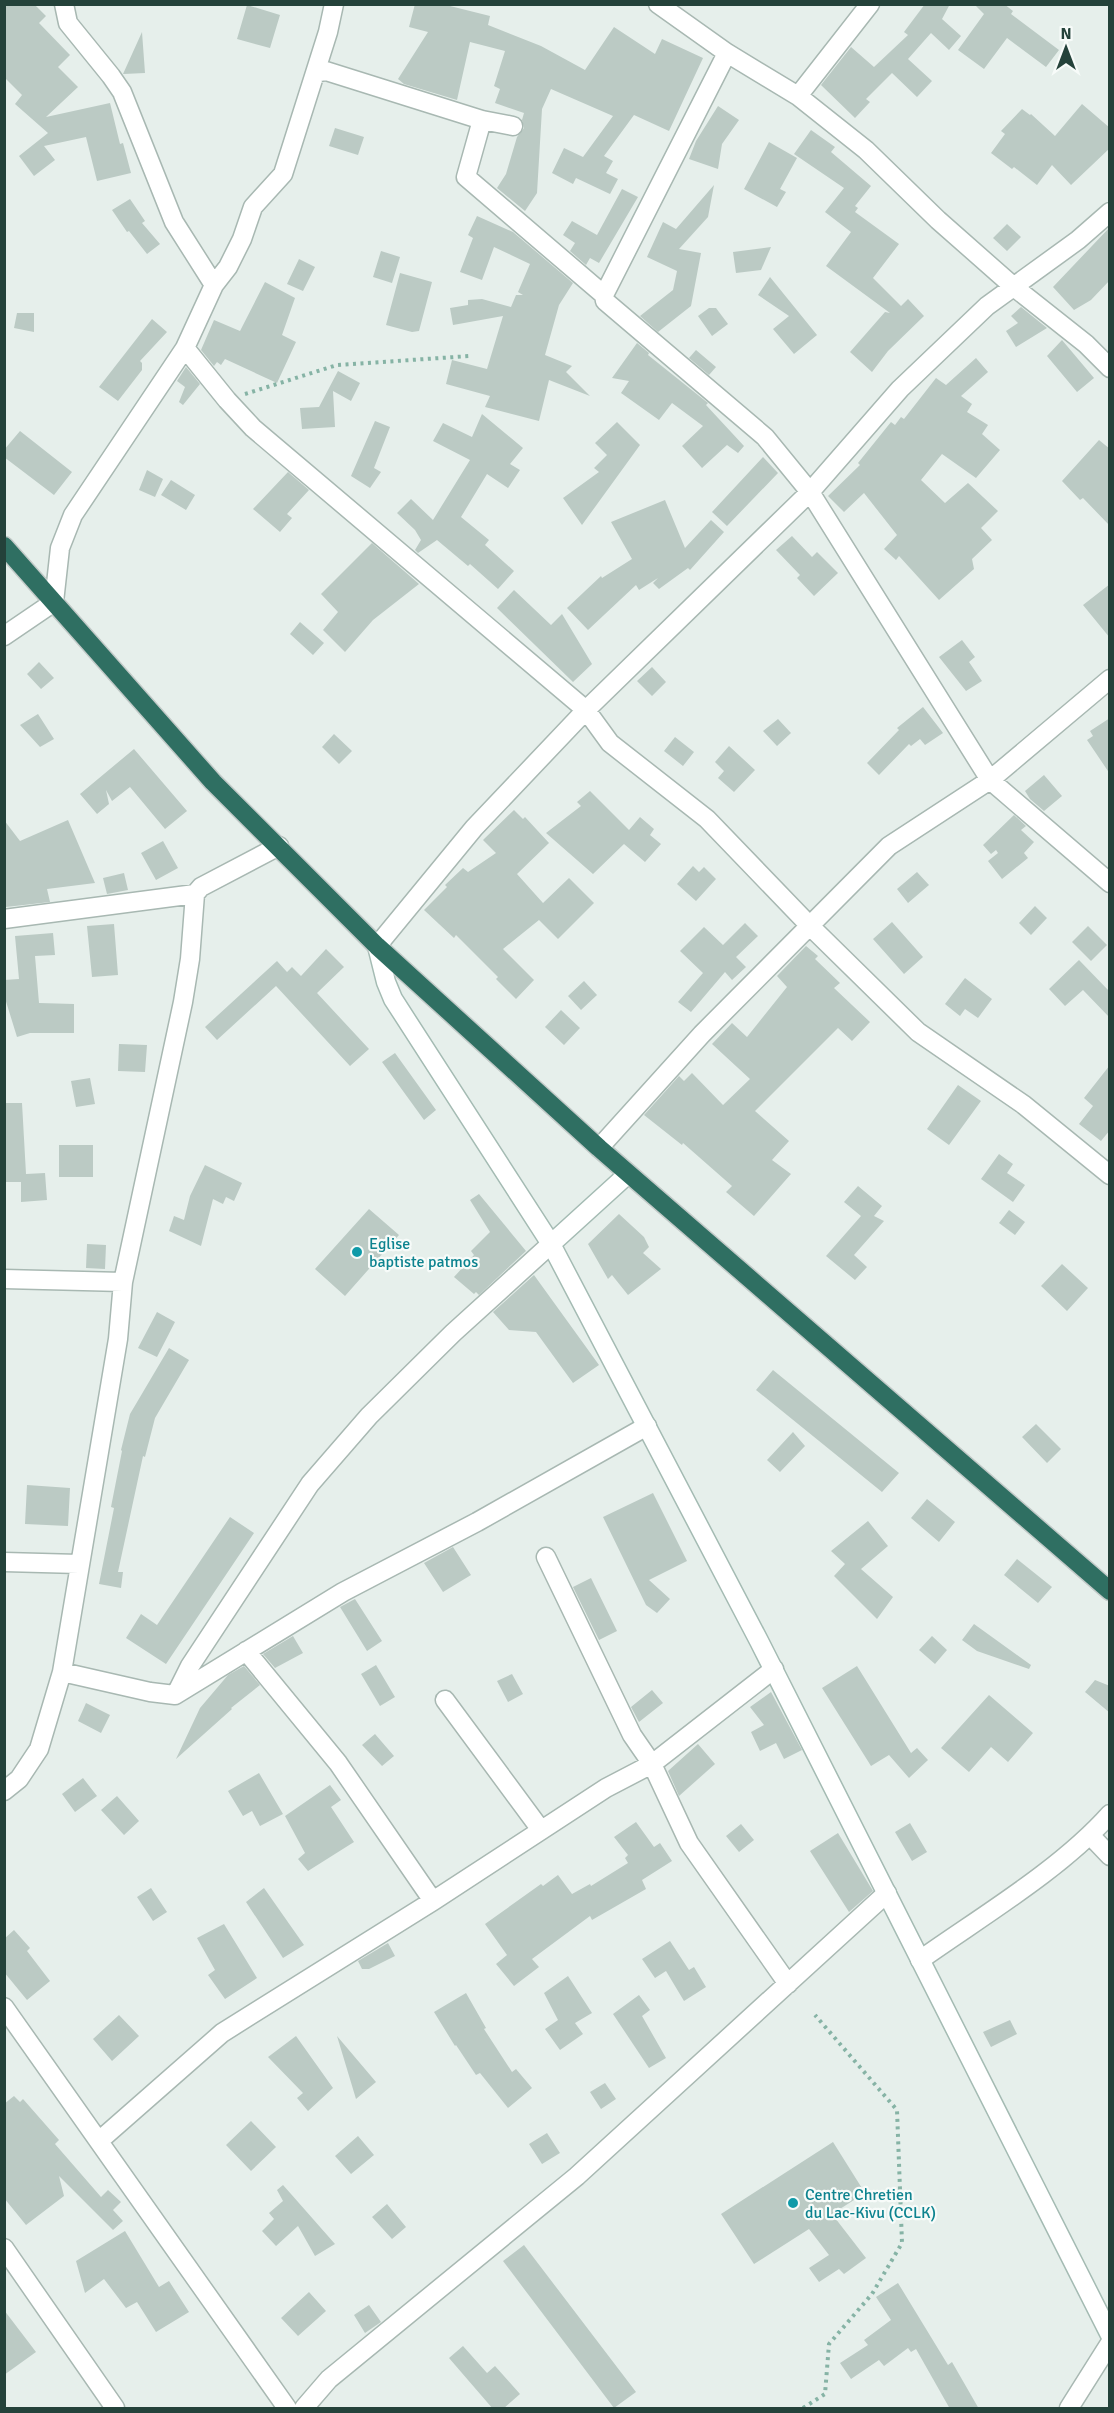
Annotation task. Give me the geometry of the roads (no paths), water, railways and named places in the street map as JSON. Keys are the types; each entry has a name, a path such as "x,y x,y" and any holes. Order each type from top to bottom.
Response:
{"highway":[{"path":"4,546 213,782 377,946 628,1174 1110,1591"}],"street":[{"path":"64,4 69,23 122,92 174,222 214,285"},
{"path":"4,636 54,602 60,548 73,516 185,348 214,285 228,267 242,239 253,207 283,174 328,32 334,4"},
{"path":"658,4 727,53 798,96 866,150 938,220 1014,287 1086,344 1110,368"},
{"path":"798,96 870,4"},
{"path":"604,295 727,53"},
{"path":"315,73 326,71 482,120 513,126"},
{"path":"482,120 466,177 604,295 609,305 765,437 810,492 990,780 1110,884"},
{"path":"1110,212 1078,240 959,331 900,389 810,492 586,711 474,828 377,946 393,999 550,1244 647,1426 774,1669 1110,2335"},
{"path":"185,348 253,428 586,711 610,743 708,819 810,926 918,1032 1024,1105 1110,1175"},
{"path":"599,1148 702,1034 889,846 990,780 1110,679"},
{"path":"4,1791 19,1779 39,1749 62,1672 118,1339 123,1282 183,1002 190,959 195,894 201,887 279,846"},
{"path":"4,919 195,894"},
{"path":"175,1695 190,1666 310,1484 369,1416 453,1333 628,1174"},
{"path":"4,1279 123,1282"},
{"path":"62,1672 150,1692 175,1695 343,1592 477,1522 647,1426"},
{"path":"546,1557 632,1735 652,1764 689,1843 788,1984"},
{"path":"4,1562 79,1564"},
{"path":"246,1651 338,1763 433,1901"},
{"path":"99,2141 222,2033 433,1901 606,1788 652,1764 774,1669"},
{"path":"445,1700 541,1830"},
{"path":"920,1960 1049,1869 1090,1835 1110,1814"},
{"path":"1090,1835 1110,1856"},
{"path":"304,2409 329,2379 577,2176 887,1893"},
{"path":"4,2007 287,2409"},
{"path":"4,2248 115,2409"},
{"path":"1069,2409 1110,2343"}],"place":[{"name":"Eglise baptiste patmos","path":"357,1252"},
{"name":"Centre Chretien du Lac-Kivu (CCLK)","path":"793,2203"}]}
